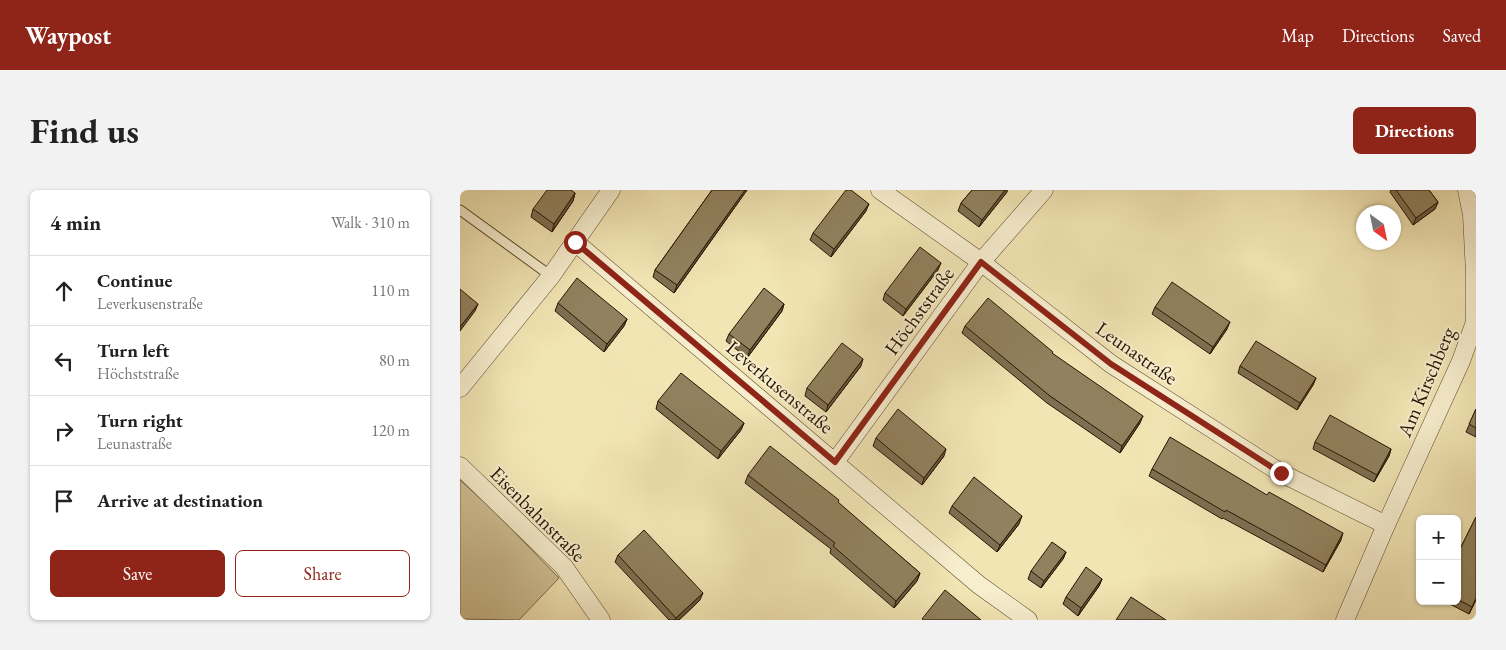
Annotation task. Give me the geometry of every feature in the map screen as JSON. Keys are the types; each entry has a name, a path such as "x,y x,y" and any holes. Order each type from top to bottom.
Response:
{"street":[{"path":"460,388 551,276 611,190"},
{"name":"Leunastraße","path":"880,190 981,262 1111,364 1281,473 1386,525"},
{"name":"Höchststraße","path":"835,462 981,262 1044,190"},
{"name":"Am Kirschberg","path":"1345,620 1461,361 1475,322 1472,214 1467,190"},
{"name":"Leverkusenstraße","path":"575,242 979,585 1028,620"},
{"name":"Eisenbahnstraße","path":"460,466 564,567 601,620"}],"lane":[{"path":"460,210 551,276"}],"shaded area":[{"path":"460,480 493,510 559,578 519,620 460,619"}],"building":[{"path":"547,190 571,190 575,193 554,224 533,209"},
{"path":"712,190 745,190 677,285 655,270"},
{"path":"846,190 851,190 869,204 834,249 813,233"},
{"path":"972,190 1005,190 982,220 961,203"},
{"path":"1396,190 1429,190 1438,202 1416,218"},
{"path":"920,247 941,263 906,309 885,293"},
{"path":"577,278 627,319 607,344 558,303"},
{"path":"1172,282 1230,322 1213,347 1155,307"},
{"path":"764,288 784,304 750,350 729,334"},
{"path":"460,289 478,304 460,327"},
{"path":"988,298 1052,353 1143,416 1122,446 1050,396 965,326"},
{"path":"1256,341 1316,378 1300,403 1240,366"},
{"path":"842,343 863,359 828,405 807,388"},
{"path":"681,373 744,423 721,451 658,401"},
{"path":"898,409 946,449 924,478 876,438"},
{"path":"1476,409 1476,428 1469,424"},
{"path":"1330,415 1391,449 1377,475 1315,442"},
{"path":"1170,437 1267,495 1269,492 1343,533 1326,565 1226,510 1225,512 1152,469"},
{"path":"770,446 839,500 838,502 920,573 896,601 833,546 835,543 748,475"},
{"path":"974,477 1022,516 1000,545 952,506"},
{"path":"1476,517 1476,598 1472,607 1461,601 1461,547"},
{"path":"644,530 703,593 676,618 618,555"},
{"path":"1052,542 1066,552 1044,581 1031,571"},
{"path":"1086,567 1102,579 1081,608 1066,597"},
{"path":"945,590 981,620 922,619"},
{"path":"1131,597 1166,620 1116,620"}],"route":[{"path":"575,242 835,462 981,262 1111,364 1281,473"}]}
